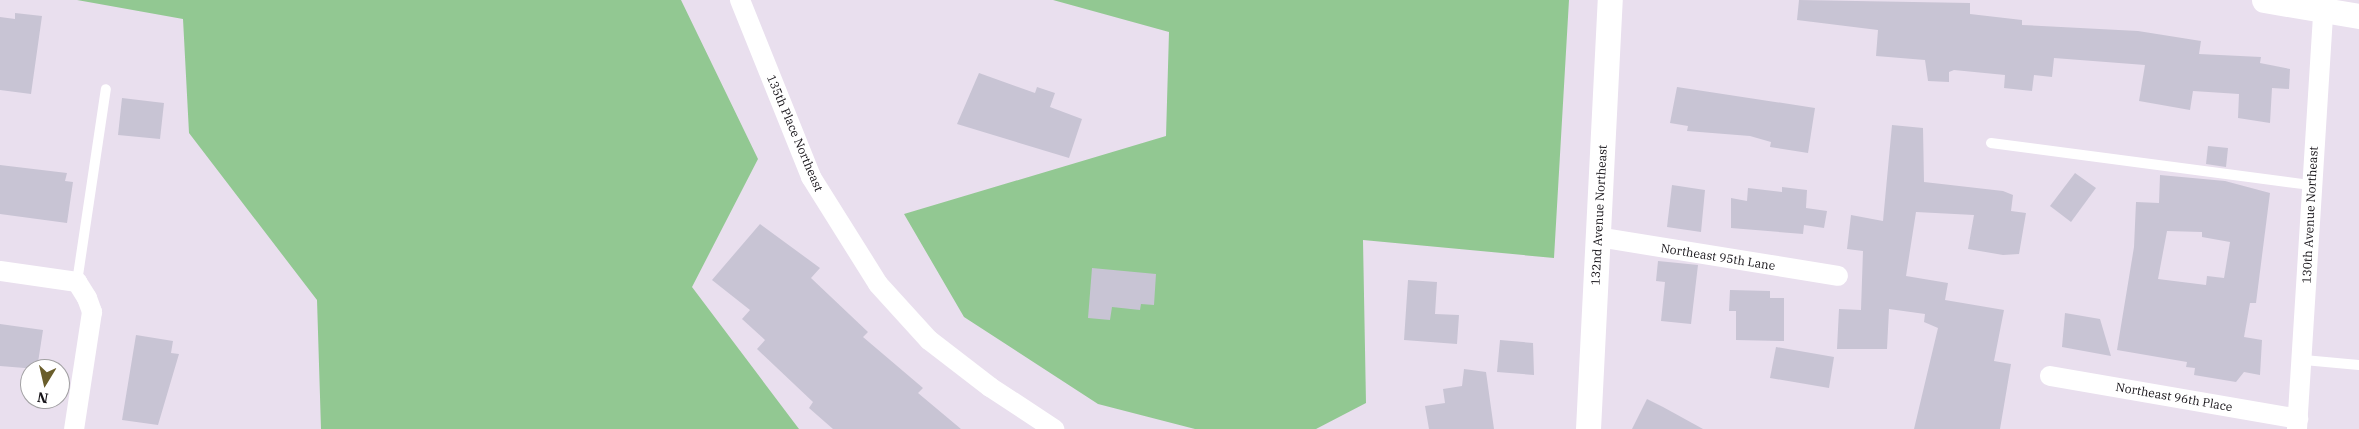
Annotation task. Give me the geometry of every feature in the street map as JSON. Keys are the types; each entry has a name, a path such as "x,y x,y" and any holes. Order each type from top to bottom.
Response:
{"street":[{"name":"135th Place Northeast","path":"740,0 811,177 878,284 929,340 990,388 1054,429"},
{"name":"132nd Avenue Northeast","path":"1588,429 1610,0"},
{"path":"2264,0 2323,5 2359,16"},
{"name":"130th Avenue Northeast","path":"2298,424 2304,360 2311,185 2323,5"},
{"name":"Northeast 95th Lane","path":"1598,238 1838,276"},
{"path":"0,271 77,282 92,312 74,429"},
{"name":"Northeast 96th Place","path":"2050,376 2298,424"}],"lane":[{"path":"77,282 106,89"},
{"path":"1991,143 2311,185"},
{"path":"2304,360 2359,365"}],"green space":[{"path":"77,0 681,0 758,159 692,287 799,429 321,429 317,300 189,133 183,19"},
{"path":"1053,0 1569,0 1554,258 1363,240 1366,403 1316,429 1195,429 1098,404 964,317 904,214 1166,136 1169,32"}],"building":[{"path":"1799,0 1970,3 1970,14 2022,20 2022,25 2138,31 2201,41 2199,54 2261,57 2260,63 2290,69 2289,89 2272,88 2270,123 2238,118 2239,94 2193,91 2190,110 2139,101 2145,65 2054,58 2052,77 2034,75 2032,91 2004,88 2005,75 1954,70 1949,72 1949,82 1928,81 1925,60 1876,56 1878,30 1797,20"},
{"path":"15,13 42,16 31,94 0,90 0,17 15,19"},
{"path":"979,73 1035,93 1037,87 1055,93 1050,107 1082,119 1069,158 957,124"},
{"path":"1677,87 1815,108 1808,153 1770,147 1771,142 1750,136 1687,131 1688,126 1670,123"},
{"path":"122,98 164,103 160,139 118,135"},
{"path":"1892,125 1923,128 1924,182 2003,191 2013,195 2011,211 2026,213 2019,254 2003,255 1968,249 1974,215 1916,212 1906,276 1948,283 1945,300 2004,310 1994,361 2011,364 2000,429 1914,429 1938,328 1924,322 1925,314 1889,309 1887,349 1837,349 1839,309 1861,310 1863,251 1847,249 1851,215 1883,221"},
{"path":"2208,146 2228,148 2226,167 2206,164"},
{"path":"0,165 67,173 65,181 73,182 67,223 0,214"},
{"path":"2075,173 2096,188 2071,222 2050,206"},
{"path":"2160,175 2225,181 2270,193 2256,303 2250,303 2244,337 2262,340 2260,375 2244,372 2236,382 2194,375 2195,368 2186,367 2187,362 2117,350 2134,247 2136,202 2159,203","holes":["2167,231 2202,232 2202,237 2230,242 2224,278 2207,276 2206,285 2158,279"]},
{"path":"1672,185 1705,190 1701,232 1667,227"},
{"path":"1782,187 1807,190 1806,208 1827,211 1824,228 1804,225 1803,234 1731,228 1731,198 1747,201 1748,188 1782,192"},
{"path":"760,224 820,268 811,278 868,332 863,337 923,388 918,393 961,429 833,429 809,408 813,402 757,349 765,340 742,319 750,310 712,280"},
{"path":"1658,261 1698,265 1691,324 1661,321 1665,282 1656,281"},
{"path":"1092,268 1156,274 1154,305 1141,304 1140,310 1112,307 1110,320 1088,318"},
{"path":"1408,280 1437,282 1435,314 1459,315 1457,344 1404,340"},
{"path":"1730,290 1770,291 1770,298 1784,298 1784,341 1736,340 1736,311 1729,311"},
{"path":"2065,313 2100,319 2111,356 2062,347"},
{"path":"0,324 43,330 39,359 20,359 20,368 0,366"},
{"path":"136,335 173,341 171,353 179,354 158,425 122,420"},
{"path":"1500,340 1533,343 1534,375 1497,372"},
{"path":"1776,347 1834,357 1829,388 1770,378"},
{"path":"1464,369 1486,372 1494,429 1429,429 1425,406 1445,403 1443,389 1462,386"},
{"path":"1647,399 1663,407 1703,429 1632,429"}]}
